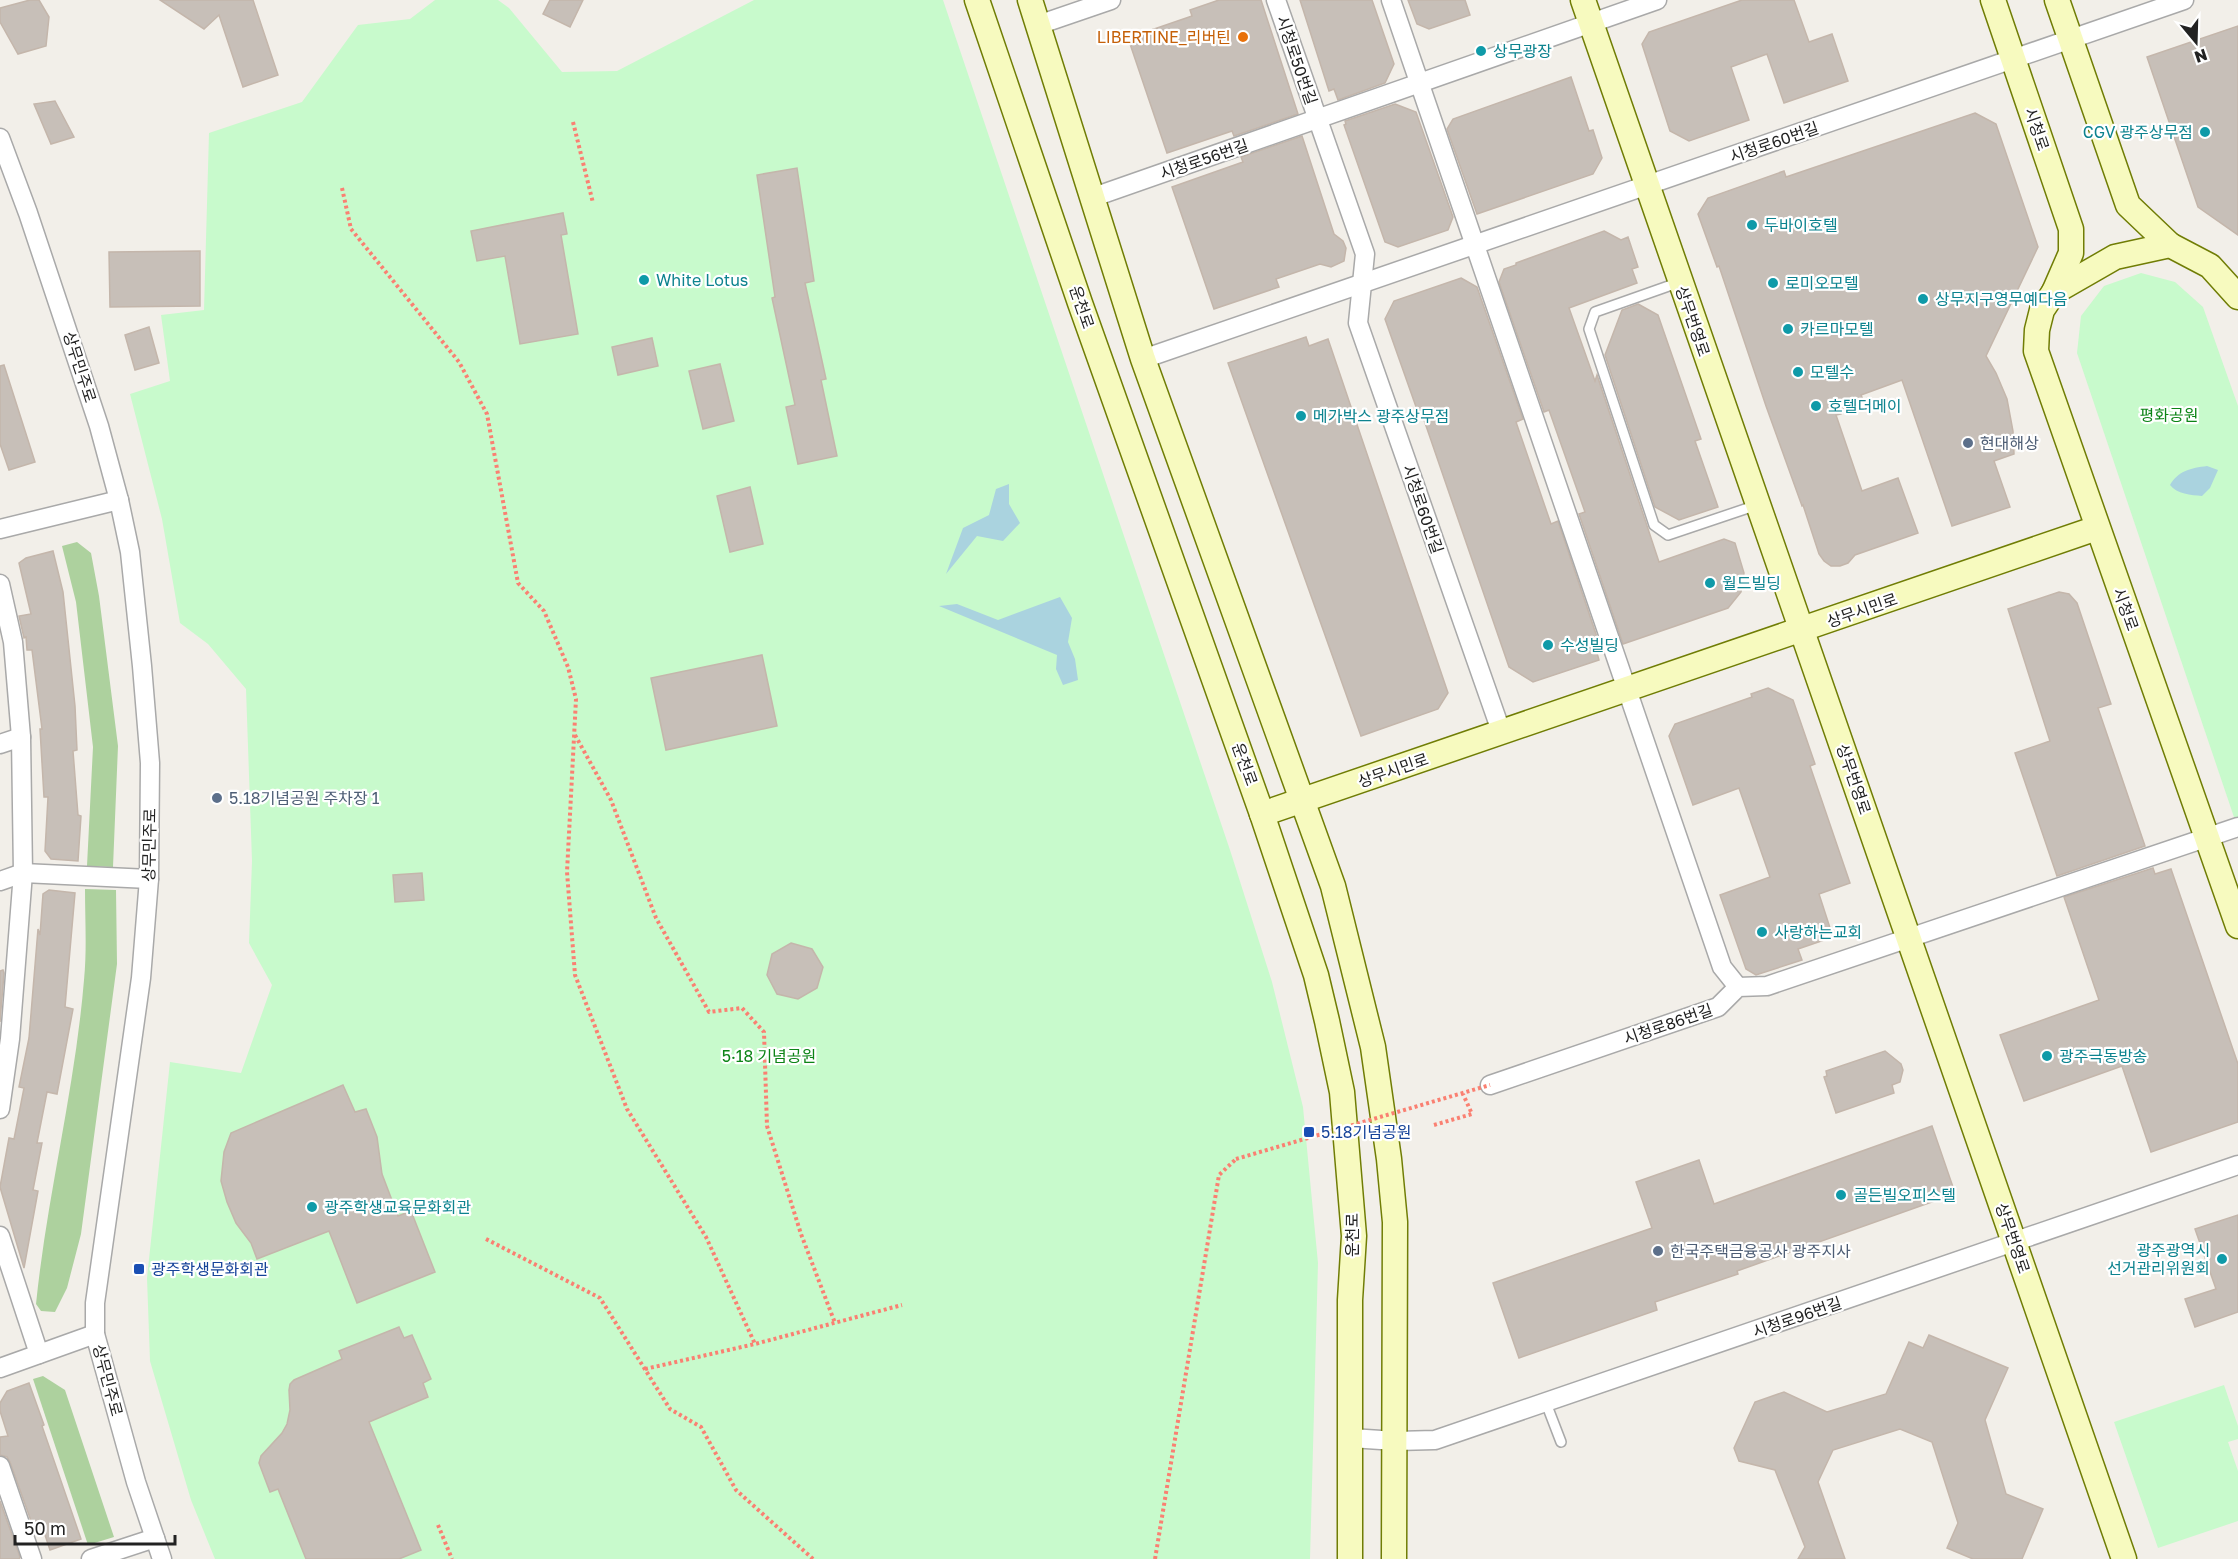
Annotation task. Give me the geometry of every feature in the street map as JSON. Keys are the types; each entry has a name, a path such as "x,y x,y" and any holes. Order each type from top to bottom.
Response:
{"street":[{"name":"운천로","path":"977,0 1080,303 1262,814 1316,975 1342,1092 1354,1236 1350,1300 1350,1559"},
{"path":"1030,0 1143,359 1333,886 1351,951 1379,1079 1395,1222 1394,1559"},
{"path":"1038,25 1111,0"},
{"name":"시청로50번길","path":"1276,0 1318,120"},
{"path":"1391,0 1722,967 1738,987 1767,986 2238,827"},
{"name":"상무번영로","path":"1583,0 2124,1559"},
{"name":"시청로56번길","path":"1091,198 1657,0"},
{"name":"시청로","path":"1993,0 2071,230 2072,253 2054,292 2042,310 2037,330 2036,351 2238,926"},
{"path":"2058,0 2128,205 2170,245 2210,266 2238,297"},
{"name":"시청로60번길","path":"1143,359 2184,0"},
{"path":"1318,120 1365,254 1361,284"},
{"name":"상무민주로","path":"0,138 28,213 99,426 119,500 131,563 150,763 149,879 141,978 96,1293 95,1335 136,1482 162,1559"},
{"path":"2054,292 2115,257 2170,245"},
{"name":"시청로60번길","path":"1361,284 1358,323 1501,731"},
{"path":"0,529 119,500"},
{"name":"상무시민로","path":"1262,814 2097,528"},
{"path":"0,584 13,642 21,737 23,873 10,1039 0,1109"},
{"path":"0,744 21,737"},
{"path":"0,881 23,873 149,879"},
{"name":"시청로86번길","path":"1490,1085 1718,1007 1738,987"},
{"name":"시청로96번길","path":"1351,1438 1396,1441 1435,1440 2238,1165"},
{"path":"0,1236 39,1354"},
{"path":"0,1368 95,1335"},
{"path":"0,1466 32,1559"},
{"path":"91,1559 155,1538"}],"lane":[{"path":"1680,282 1595,312 1589,329 1654,525 1668,535 1757,505"},
{"path":"1546,1403 1560,1442"}],"path":[{"path":"573,122 593,203"},
{"path":"342,188 351,229 459,362 487,414 518,583 544,612 568,667 576,699 567,872 575,975 627,1109 706,1237 755,1344"},
{"path":"574,735 610,800 656,918 709,1012 742,1008 764,1032 767,1126 801,1234 835,1323"},
{"path":"1155,1559 1219,1175 1236,1159 1490,1085"},
{"path":"1434,1125 1472,1114 1463,1094"},
{"path":"486,1239 600,1298 670,1409 701,1427 736,1490 813,1559"},
{"path":"645,1369 755,1344 902,1305"},
{"path":"438,1525 452,1559"}],"green space":[{"name":"5·18 기념공원","path":"435,0 498,0 509,8 562,72 617,71 754,0 943,0 1230,850 1272,982 1303,1107 1318,1263 1310,1559 215,1559 191,1500 150,1361 147,1278 170,1062 241,1073 272,985 249,943 252,861 246,689 208,644 180,623 162,519 130,394 170,381 161,315 204,310 209,133 302,102 358,25 410,19"},
{"name":"평화공원","path":"2141,273 2175,282 2203,307 2238,406 2238,829 2077,353 2081,316 2104,286"},
{"path":"77,542 91,553 99,596 118,746 113,867 87,866 93,747 76,602 62,546"},
{"path":"85,889 116,890 117,964 81,1234 67,1288 55,1312 41,1311 36,1304 41,1264 80,1021 85,957"},
{"path":"43,1376 65,1390 114,1537 88,1545 33,1379"},
{"path":"2224,1385 2238,1426 2238,1439 2228,1442 2238,1471 2238,1521 2158,1548 2114,1422"}],"water":[{"path":"2207,466 2218,470 2210,488 2202,496 2180,492 2170,485 2177,476 2186,471"},
{"path":"1009,484 1009,504 1020,523 1003,541 977,536 946,574 963,528 989,515 996,489"},
{"path":"1060,597 1072,618 1068,642 1075,659 1078,680 1063,685 1056,669 1057,655 939,606 957,604 998,620"}],"building":[{"path":"30,0 39,0 49,17 46,46 18,54 0,22 0,8"},
{"path":"160,0 253,0 278,75 243,87 219,15 204,29"},
{"path":"550,0 583,0 570,27 543,14"},
{"path":"1219,0 1261,0 1298,114 1234,136 1232,131 1167,153 1128,38 1192,16 1190,10"},
{"path":"1300,0 1372,0 1394,64 1385,83 1338,100 1334,89 1329,91"},
{"path":"1408,0 1465,0 1470,15 1429,29 1417,24"},
{"path":"1742,0 1794,0 1809,42 1832,34 1848,81 1784,103 1767,54 1731,67 1749,120 1689,141 1670,131 1642,44 1649,32"},
{"name":"CGV 광주상무점","path":"2238,26 2238,235 2198,207 2147,57"},
{"path":"1571,77 1589,131 1593,130 1602,158 1593,174 1477,214 1447,129 1453,119"},
{"path":"55,101 74,137 51,144 34,104"},
{"path":"1395,104 1416,112 1453,217 1448,230 1398,247 1385,242 1344,125 1345,121"},
{"path":"1975,113 1996,124 2038,247 1986,356 2007,399 2013,431 2014,454 1994,461 2010,507 1952,526 1902,380 1861,395 1864,402 1840,410 1841,414 1836,415 1862,491 1898,478 1918,533 1855,555 1848,563 1831,566 1819,554 1719,266 1717,267 1698,214 1708,198 1784,171 1786,177"},
{"path":"1302,136 1334,234 1343,241 1346,248 1344,261 1331,267 1320,264 1276,279 1279,287 1214,309 1172,187 1243,162 1241,157"},
{"path":"797,168 814,281 805,283 826,379 821,380 837,456 798,464 786,407 795,405 772,298 775,297 757,175"},
{"path":"563,213 567,234 561,235 578,334 520,344 505,256 477,261 471,231"},
{"path":"1604,231 1621,240 1628,237 1638,267 1632,269 1637,283 1569,308 1595,381 1597,375 1659,562 1724,539 1735,543 1744,573 1741,592 1728,608 1623,644 1579,514 1585,512 1549,410 1544,412 1499,282 1504,269 1516,263"},
{"path":"200,251 200,306 110,307 109,252"},
{"path":"1461,278 1477,287 1523,419 1516,422 1551,524 1558,521 1602,652 1597,653 1599,660 1533,682 1509,667 1423,417 1420,418 1385,319 1394,301"},
{"path":"1638,304 1658,315 1701,439 1695,441 1718,507 1679,520 1655,507 1605,355 1622,310"},
{"path":"149,327 159,363 135,370 125,335"},
{"path":"1306,337 1309,346 1328,339 1448,693 1438,709 1361,736 1228,363"},
{"path":"652,338 658,366 618,375 612,347"},
{"path":"720,364 734,421 703,429 689,371"},
{"path":"4,365 35,462 9,470 0,444 0,366"},
{"path":"750,487 763,544 730,552 717,496"},
{"path":"53,551 63,592 75,706 77,750 73,751 78,815 81,816 78,861 51,859 45,851 48,797 44,797 40,729 42,729 32,650 27,650 26,637 24,638 19,616 31,614 19,563 26,558"},
{"path":"2059,592 2069,594 2077,603 2111,704 2098,708 2145,846 2057,876 2015,753 2050,741 2008,609"},
{"path":"762,655 777,726 666,750 651,678"},
{"path":"1768,688 1793,700 1815,764 1810,766 1850,883 1819,894 1833,937 1798,949 1802,960 1756,975 1746,969 1720,895 1770,877 1739,788 1693,805 1669,736 1675,724 1752,697 1751,694"},
{"path":"2153,868 2155,874 2171,869 2238,1064 2238,1122 2151,1152 2122,1066 2024,1101 2000,1035 2099,1000 2064,897"},
{"path":"422,873 424,900 395,902 393,875"},
{"path":"49,890 75,893 65,1007 73,1009 57,1094 47,1092 37,1143 42,1143 33,1190 38,1191 24,1268 0,1187 9,1138 14,1139 24,1088 19,1087 29,1038 38,929 40,935 43,894"},
{"path":"791,943 812,949 823,967 817,988 798,999 777,994 767,975 772,954"},
{"path":"3,970 4,973 0,1022 0,971"},
{"path":"1885,1051 1901,1064 1903,1070 1900,1082 1892,1085 1894,1093 1836,1113 1824,1077 1827,1076 1826,1071"},
{"name":"광주학생교육문화회관","path":"343,1085 355,1112 366,1109 377,1137 382,1174 398,1216 411,1211 435,1272 357,1303 329,1231 257,1259 251,1243 236,1223 221,1181 224,1152 231,1133"},
{"path":"1932,1126 1953,1187 1941,1192 1943,1198 1737,1271 1738,1274 1655,1302 1657,1310 1519,1358 1493,1283 1652,1228 1636,1182 1699,1160 1714,1204"},
{"name":"광주광역시 선거관리위원회","path":"2238,1215 2238,1312 2195,1327 2185,1299 2216,1289 2195,1229"},
{"path":"399,1327 404,1338 412,1335 431,1379 423,1383 428,1397 369,1422 421,1550 399,1559 306,1559 278,1489 270,1492 259,1463 261,1456 287,1424 290,1410 289,1390 294,1380 342,1359 339,1351"},
{"path":"1929,1335 2008,1368 1985,1420 2006,1494 2043,1509 2022,1559 1973,1559 1947,1548 1958,1523 1932,1442 1900,1429 1833,1450 1818,1482 1845,1559 1798,1559 1805,1547 1775,1470 1739,1461 1734,1448 1755,1402 1784,1392 1827,1412 1886,1394 1909,1342 1923,1348"},
{"path":"29,1383 81,1539 50,1550 41,1523 35,1532 10,1462 7,1457 0,1455 0,1437 8,1436 0,1411 0,1403 7,1391"},
{"path":"0,1501 20,1557 19,1559 0,1559"}],"place":[{"name":"LIBERTINE_리버틴","path":"1243,37"},
{"name":"상무광장","path":"1481,51"},
{"name":"CGV 광주상무점","path":"2205,132"},
{"name":"두바이호텔","path":"1752,225"},
{"name":"White Lotus","path":"644,280"},
{"name":"로미오모텔","path":"1773,283"},
{"name":"상무지구영무예다음","path":"1923,299"},
{"name":"카르마모텔","path":"1788,329"},
{"name":"모텔수","path":"1798,372"},
{"name":"호텔더메이","path":"1816,406"},
{"name":"메가박스 광주상무점","path":"1301,416"},
{"name":"현대해상","path":"1968,443"},
{"name":"월드빌딩","path":"1710,583"},
{"name":"수성빌딩","path":"1548,645"},
{"name":"5.18기념공원 주차장 1","path":"217,798"},
{"name":"사랑하는교회","path":"1762,932"},
{"name":"광주극동방송","path":"2047,1056"},
{"name":"5.18기념공원","path":"1309,1132"},
{"name":"골든빌오피스텔","path":"1841,1195"},
{"name":"광주학생교육문화회관","path":"312,1207"},
{"name":"한국주택금융공사 광주지사","path":"1658,1251"},
{"name":"광주광역시 선거관리위원회","path":"2222,1259"},
{"name":"광주학생문화회관","path":"139,1269"}]}
